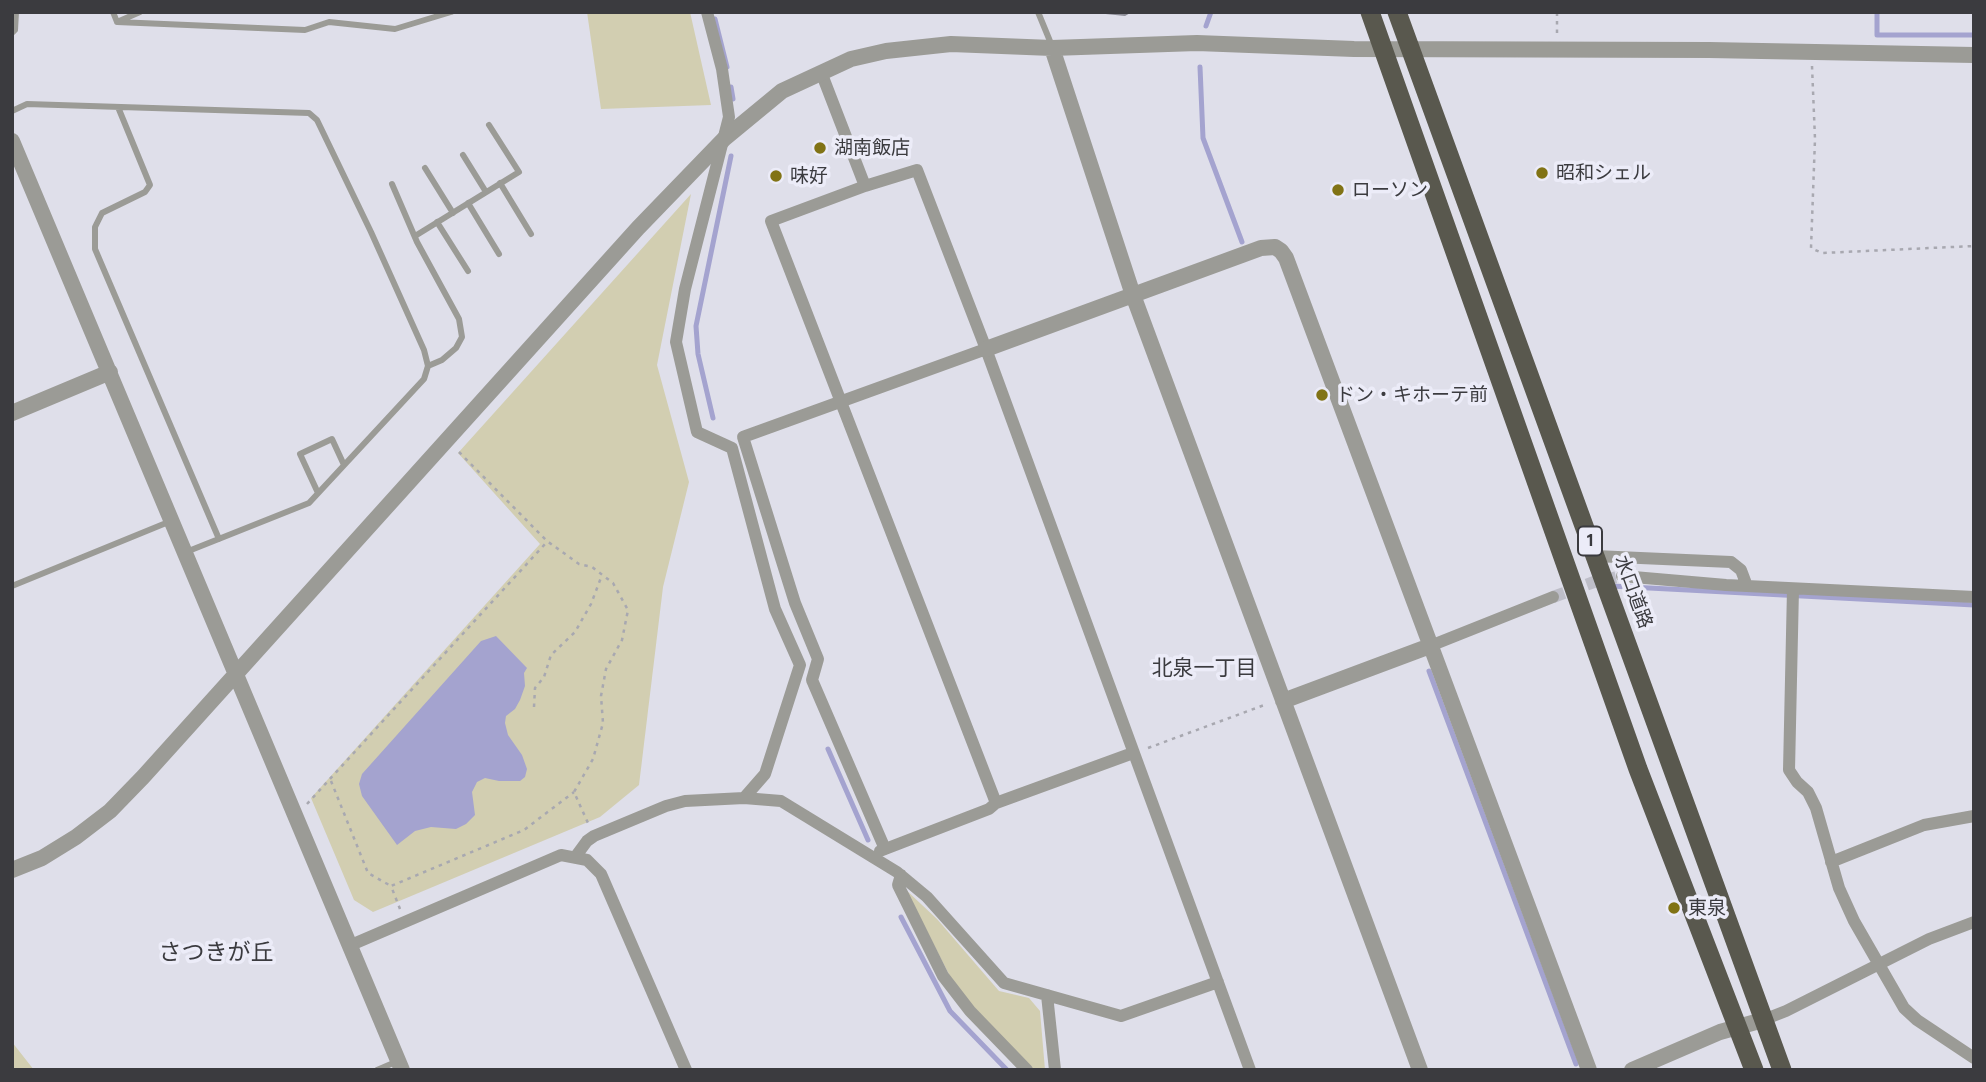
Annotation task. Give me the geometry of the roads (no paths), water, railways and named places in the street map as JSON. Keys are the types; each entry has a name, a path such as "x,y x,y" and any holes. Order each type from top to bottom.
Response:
{"highway":[{"name":"1","path":"1370,12 1638,769 1754,1070"},
{"name":"水口道路","path":"1396,12 1782,1070"}],"street":[{"path":"707,12 729,117 685,289 676,342 697,432 732,448 775,609 800,664 765,774 744,798"},
{"path":"12,870 42,858 110,811 238,674 638,228 725,138 782,92 850,59 899,49 951,44 1052,48 1197,43 1410,50 1974,55"},
{"path":"1052,48 1133,295 1420,1070"},
{"path":"821,72 865,186"},
{"path":"12,141 401,1065"},
{"path":"996,803 771,221 917,170 986,349 1250,1070"},
{"path":"885,849 812,680 818,659 795,603 743,437 1261,248 1275,247 1281,251 1589,1070"},
{"path":"12,413 110,372"},
{"path":"1595,556 1731,562 1741,570 1747,586"},
{"path":"1622,576 1793,589 1974,597"},
{"path":"1793,589 1789,770 1808,792 1816,808 1839,888 1904,1007 1974,1058"},
{"path":"1283,701 1553,597"},
{"path":"796,654 812,647"},
{"path":"870,855 989,809 996,803 1133,753"},
{"path":"576,856 594,836 655,810 685,801 744,798 781,801 901,875 927,897 1004,983 1121,1016 1218,982"},
{"path":"1832,862 1924,825 1974,816"},
{"path":"351,945 547,860 561,855 587,860 601,874 686,1070"},
{"path":"901,875 898,885 943,976 970,1011 1027,1070"},
{"path":"1632,1070 1738,1027 1786,1012 1929,939 1974,922"},
{"path":"1047,995 1055,1070"}],"lane":[{"path":"12,33 15,30 16,12"},
{"path":"113,12 117,22"},
{"path":"117,22 140,12"},
{"path":"325,12 329,22"},
{"path":"117,22 305,30 329,22 395,29 451,12"},
{"path":"1038,12 1052,48"},
{"path":"12,111 27,104 309,113 317,120 424,350 428,366 424,379 309,503 186,552"},
{"path":"118,107 150,185 145,192 102,213 95,227 95,248 219,539"},
{"path":"415,236 519,172 489,125"},
{"path":"463,155 486,192"},
{"path":"425,167 453,213"},
{"path":"500,183 531,234"},
{"path":"392,184 415,236 458,319 462,337 456,348 442,360 428,366"},
{"path":"468,203 499,254"},
{"path":"437,222 468,271"},
{"path":"318,493 300,454 332,439 344,465"},
{"path":"12,586 173,521"},
{"path":"377,1070 401,1065"}],"water":[{"path":"496,636 527,668 520,700 515,709 506,716 505,723 508,735 522,755 527,769 525,777 520,781 485,778 477,782 472,792 475,815 466,824 456,829 431,827 415,831 397,845 362,796 359,784 362,774 481,641"}],"waterway":[{"path":"1206,26 1211,12"},
{"path":"1877,12 1877,35 1974,35"},
{"path":"715,19 727,67"},
{"path":"1200,67 1203,138 1242,242"},
{"path":"731,87 733,99"},
{"path":"713,418 698,354 696,326 731,156"},
{"path":"1611,586 1974,605"},
{"path":"1429,671 1576,1064"},
{"path":"828,749 868,840"},
{"path":"901,917 950,1011 1007,1070"}],"tunnel":[{"path":"1553,597 1594,582 1622,576"}],"place":[{"name":"湖南飯店","path":"820,148"},
{"name":"昭和シェル","path":"1542,173"},
{"name":"味好","path":"776,176"},
{"name":"ローソン","path":"1338,190"},
{"name":"ドン・キホーテ前","path":"1322,395"},
{"name":"東泉","path":"1674,908"}],"district":[{"name":"北泉一丁目","path":"1204,669"},
{"name":"さつきが丘","path":"216,953"}]}
